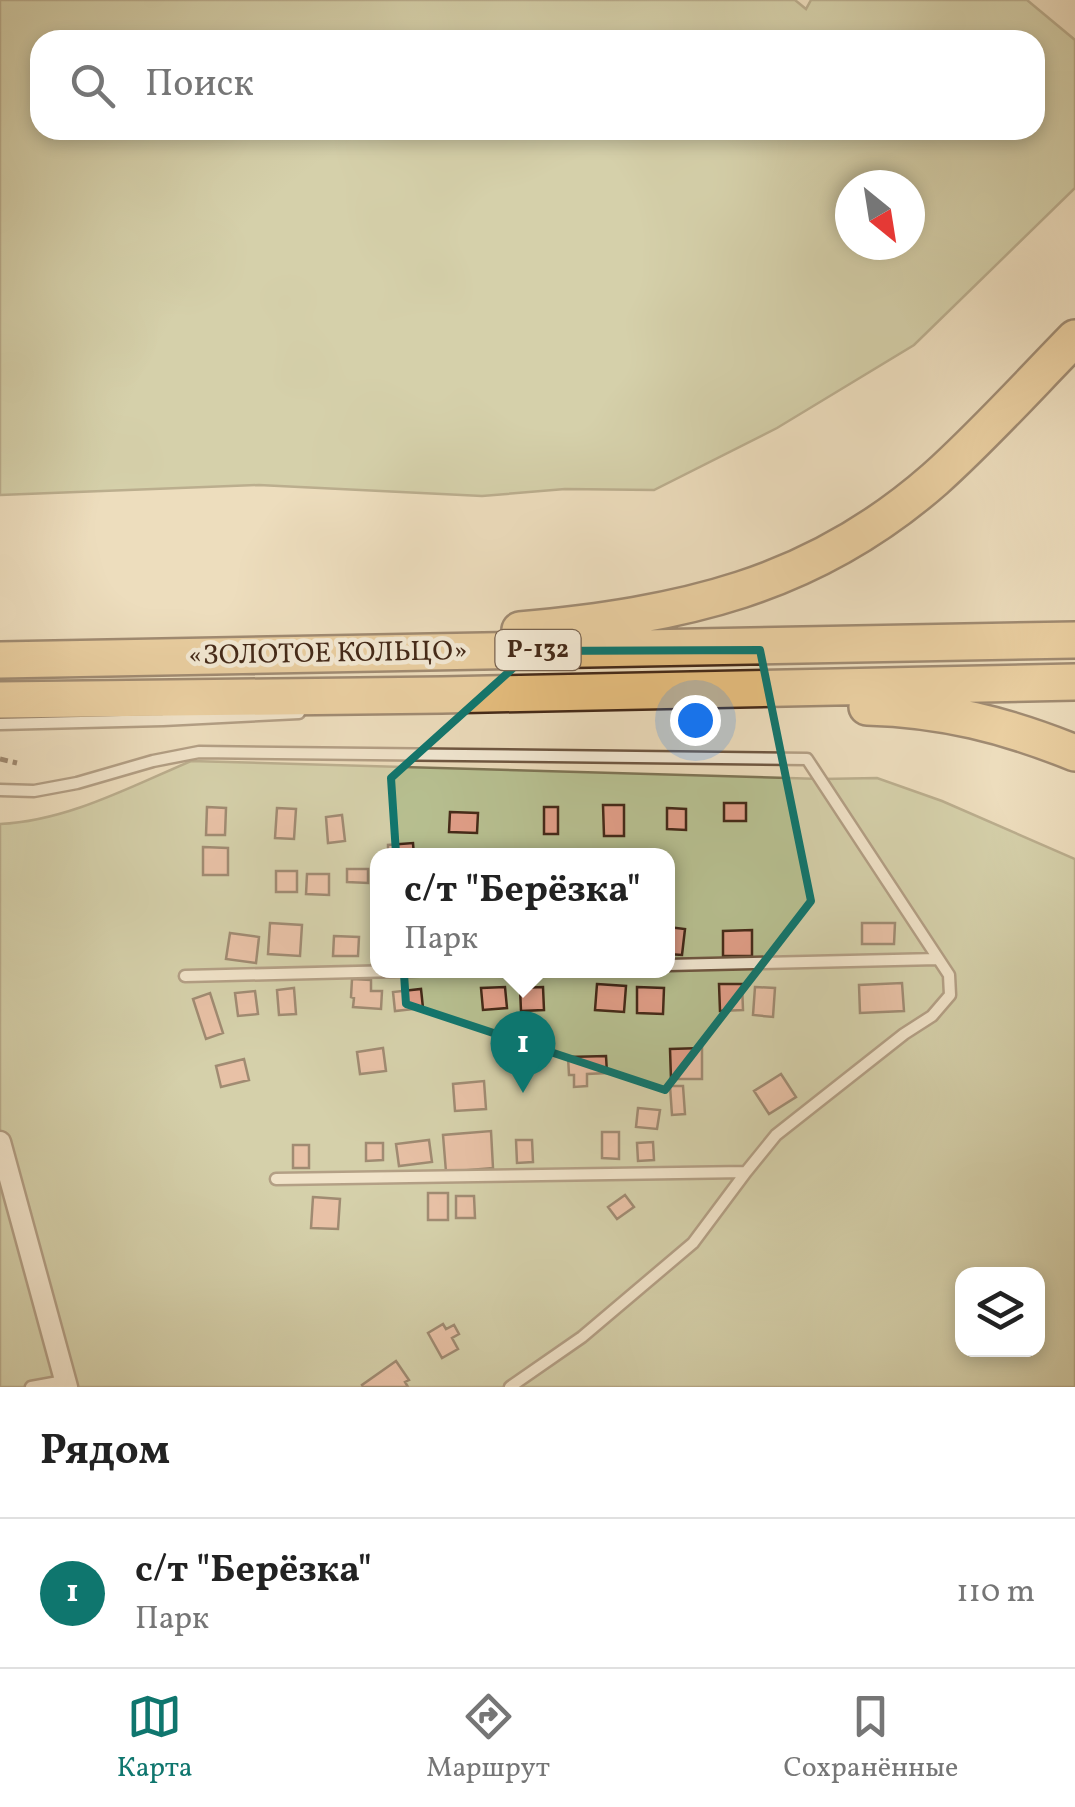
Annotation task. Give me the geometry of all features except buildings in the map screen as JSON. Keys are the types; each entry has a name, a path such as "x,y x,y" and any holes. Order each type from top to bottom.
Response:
{"highway":[{"name":"Р-132","path":"254,656 635,616 725,597 771,581 830,553 932,482 1075,338"},
{"name":"«ЗОЛОТОЕ КОЛЬЦО»","path":"0,660 1075,640"},
{"name":"«ЗОЛОТОЕ КОЛЬЦО»","path":"0,700 1075,682"},
{"name":"Р-132","path":"451,695 943,712 988,722 1075,753"}],"street":[{"path":"0,1142 6,1185 67,1384"}],"lane":[{"path":"330,709 451,695"},
{"path":"0,724 312,712"},
{"path":"0,790 34,791 199,752 807,759 949,976 950,995 932,1016 776,1135 694,1243 582,1336 510,1387"},
{"path":"675,965 938,959"},
{"path":"185,976 370,972"},
{"path":"276,1179 746,1172"},
{"path":"31,1387 67,1384"}],"path":[{"path":"0,759 17,764"}],"highlighted area":[{"path":"760,650 811,901 665,1090 406,1004 391,778 532,651"}],"green space":[{"path":"0,0 795,0 806,9 811,0 1027,0 1075,40 1075,188 914,345 777,428 654,490 565,489 482,496 259,485 0,495"},
{"path":"191,761 877,778 942,801 1075,859 1075,1387 0,1387 0,824 74,810"}],"place":[{"name":"c/т \"Берёзка\"","path":"523,1093"}]}
